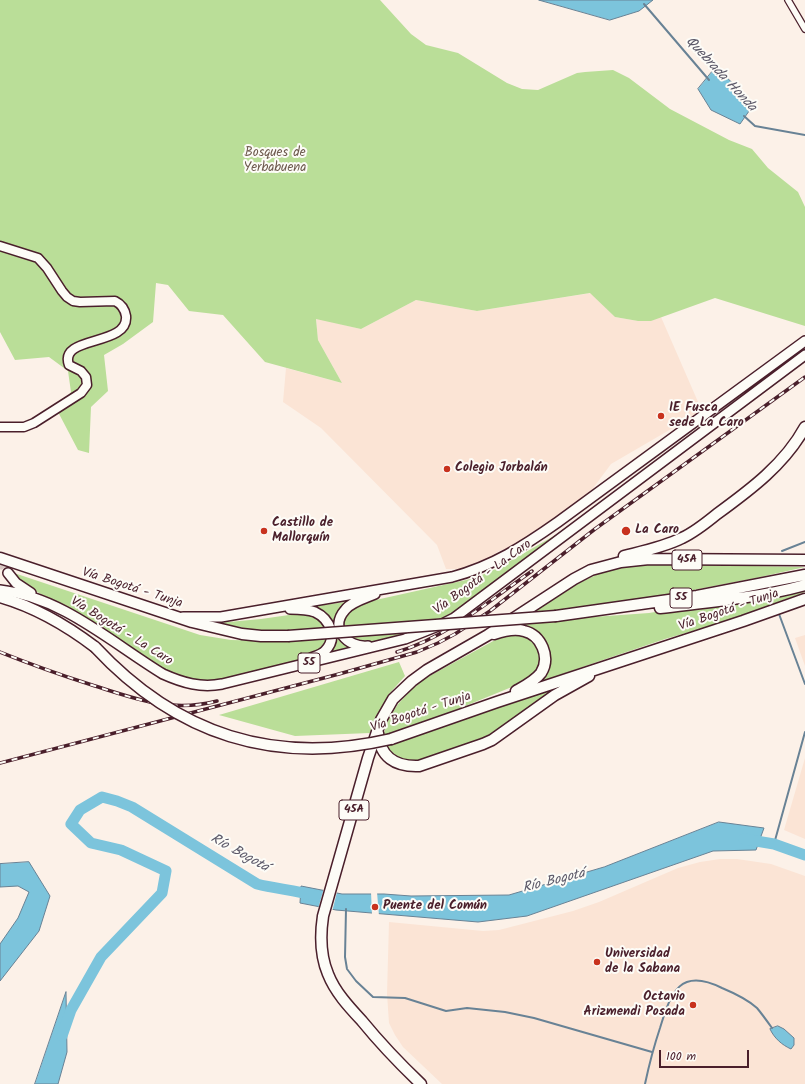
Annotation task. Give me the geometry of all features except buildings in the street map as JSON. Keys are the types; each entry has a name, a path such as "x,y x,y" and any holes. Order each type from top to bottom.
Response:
{"highway":[{"path":"591,570 624,556 649,550 683,538 705,524 768,473 783,458 805,427"},
{"name":"Vía Bogotá - Tunja","path":"0,558 175,617 242,634 261,636 288,636 556,616 697,596 805,575"},
{"name":"45A","path":"421,1084 380,1043 344,1002 328,974 323,956 321,936 323,916 330,889 368,758 377,731 393,699 412,680 427,670 488,635 564,585 591,570 621,562 643,560 805,560"},
{"name":"55","path":"556,616 645,610 776,592 805,585"},
{"name":"Vía Bogotá - Tunja","path":"0,597 44,614 68,628 95,647 128,680 153,699 186,719 230,736 252,742 275,746 314,749 345,748 391,739 805,599"},
{"path":"488,635 503,631 515,630 533,634 544,650 545,657 542,671 537,677 497,702"},
{"path":"377,731 381,748 392,761 400,765 419,766 483,744 502,733 555,695 605,669 644,654"}],"main road":[{"name":"Vía Bogotá - La Caro","path":"175,617 221,617 452,577 484,567 518,549 558,522 805,341"},
{"name":"Vía Bogotá - La Caro","path":"0,590 20,593 51,605 96,630 154,669 175,680 195,685 206,686 222,684 387,644 422,634 454,618 805,355"},
{"path":"8,573 21,586 51,605"},
{"path":"387,588 352,604 345,609 341,614 340,622 340,631 349,643 358,646 387,644"},
{"path":"258,675 319,655 326,650 332,637 329,624 324,618 314,611 304,609 269,609"}],"street":[{"path":"788,0 805,29"},
{"path":"0,246 38,258 47,268 62,291 73,301 115,301 119,303 123,309 126,318 124,325 120,330 110,336 78,347 69,354 67,359 69,365 81,371 86,377 87,385 81,393 34,423 24,427 0,427"}],"shaded area":[{"path":"591,293 615,317 638,321 650,321 661,317 702,411 611,464 591,491 513,547 499,551 485,561 462,569 446,569 437,545 321,428 283,402 286,368 342,383 318,340 316,318 361,329 416,300 477,311"},
{"path":"805,635 805,666 795,638"},
{"path":"805,758 805,839 784,830"},
{"name":"Universidad de la Sabana","path":"720,859 737,859 771,864 805,876 805,1084 442,1084 403,1047 395,1035 389,1023 387,994 389,922 483,931 499,930 573,911 599,902 678,868 700,862"}],"green space":[{"name":"Bosques de Yerbabuena","path":"0,0 380,0 411,34 426,45 458,53 507,83 522,89 538,90 577,73 613,70 629,78 670,109 729,140 752,149 768,168 798,192 805,207 805,326 715,298 651,321 638,321 615,317 590,293 477,311 416,300 361,329 316,319 318,340 342,383 265,362 223,315 189,311 168,285 156,283 153,322 123,344 104,355 108,391 91,407 89,453 78,450 57,410 71,392 68,371 49,357 15,360 0,332"},
{"path":"566,529 448,616 425,629 397,637 366,643 358,643 346,635 344,619 346,615 362,603 475,578 498,568"},
{"path":"648,564 805,567 662,596 564,609 565,619 649,613 805,588 805,592 724,622 665,639 531,685 542,678 548,671 550,656 548,649 541,635 536,630 524,625 509,627 573,586 598,574 617,568"},
{"path":"8,571 200,635 231,640 272,641 327,639 323,648 311,655 292,662 219,680 201,682 171,674 90,623 22,583"},
{"path":"352,601 341,608 338,619 342,641 346,645 355,649 325,656 335,637 310,607"},
{"path":"303,613 316,615 327,628 255,630 218,623 261,619"},
{"path":"506,634 523,635 534,643 540,652 541,658 539,669 529,680 421,724 383,736 388,720 398,704 424,679"},
{"path":"399,662 405,676 389,694 370,733 295,736 219,715"},
{"path":"568,680 491,735 416,763 395,759 383,745"}],"water":[{"path":"539,0 653,0 639,11 610,20"},
{"path":"716,67 754,104 740,124 711,110 698,89"},
{"path":"719,822 764,828 756,850 713,851 527,916 478,922 336,910 300,903 301,886 342,894 384,894 411,896 509,895 604,867"},
{"path":"29,862 50,896 39,931 0,981 0,944 18,918 29,892 18,886 0,887 0,864"},
{"path":"66,992 67,1052 58,1084 35,1084"},
{"path":"778,1026 794,1038 794,1045 791,1049 779,1041 770,1029"}],"pier":[{"path":"324,888 337,892 332,912 318,909"},
{"path":"371,892 377,892 379,916 372,915"}],"waterway":[{"name":"Quebrada Honda","path":"644,4 709,80"},
{"name":"Quebrada Honda","path":"744,116 755,126 805,135"},
{"name":"Quebrada Honda","path":"782,551 805,542"},
{"name":"Quebrada Honda","path":"779,614 805,684"},
{"name":"Quebrada Honda","path":"774,844 805,732"},
{"name":"Río Bogotá","path":"62,1036 71,1010 101,957 162,893 166,871 121,850 91,843 71,824 80,810 102,797 132,807 257,884 315,896"},
{"name":"Quebrada Honda","path":"744,839 774,844 805,855"},
{"path":"346,909 345,957 347,969 356,981 373,997 405,998 446,1011 467,1008 505,1012 534,1018 652,1052"},
{"path":"645,1084 668,1004 673,994 679,987 687,982 696,980 708,982 740,996 757,1008 772,1028"}],"tunnel":[{"path":"0,560 8,573"}],"railway":[{"path":"0,763 339,674 417,652 438,643 455,634 490,611 595,529 805,377"},
{"path":"397,652 450,628 484,606 532,571"},
{"path":"0,652 69,677 154,703 184,706 217,701"}],"place":[{"name":"IE Fusca sede La Caro","path":"661,416"},
{"name":"Colegio Jorbalán","path":"447,469"},
{"name":"Castillo de Mallorquín","path":"264,531"},
{"name":"La Caro","path":"626,531"},
{"name":"Puente del Común","path":"375,907"},
{"name":"Universidad de la Sabana","path":"597,962"},
{"name":"Octavio Arizmendi Posada","path":"693,1005"}]}
